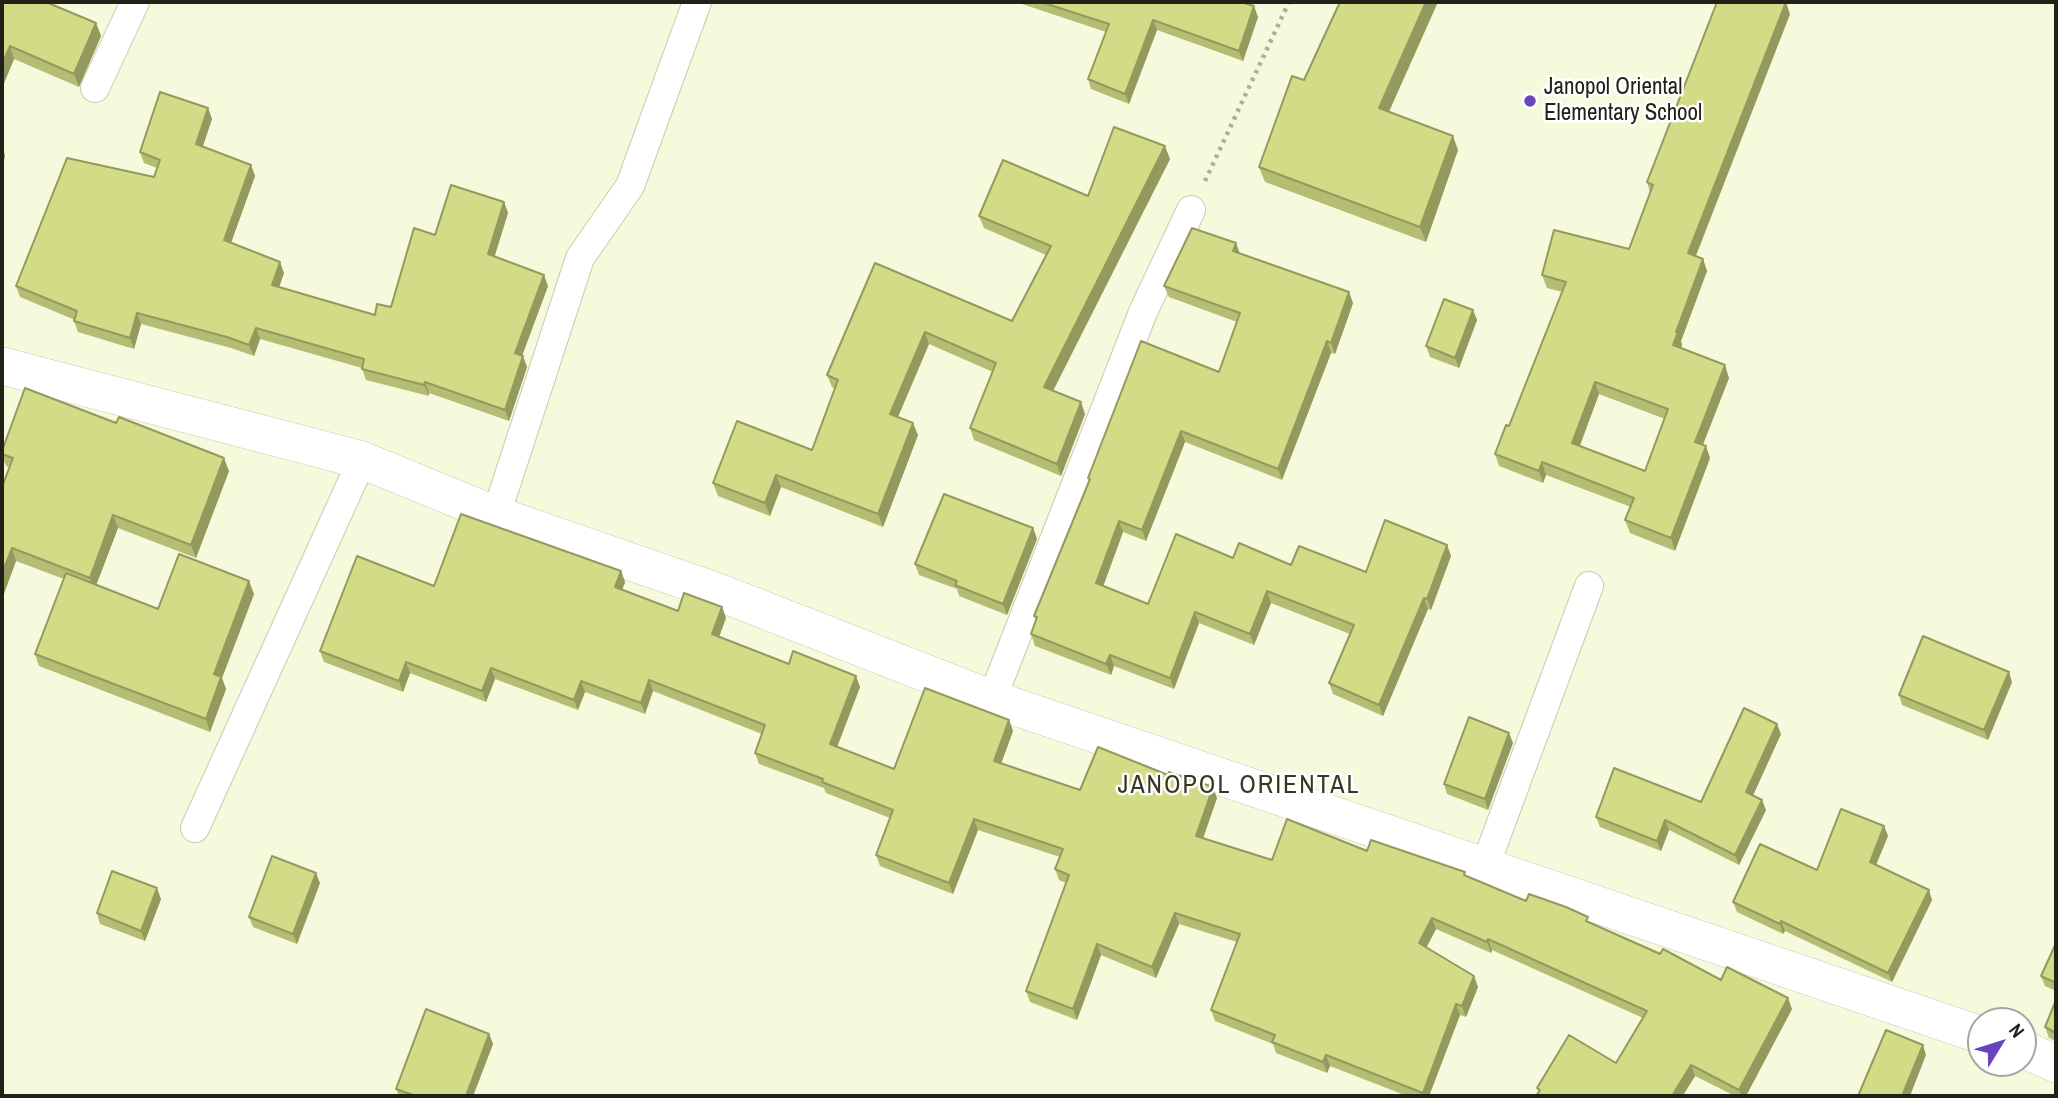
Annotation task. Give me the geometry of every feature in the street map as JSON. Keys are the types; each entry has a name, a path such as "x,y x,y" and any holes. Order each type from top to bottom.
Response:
{"street":[{"path":"95,88 135,2"},
{"path":"496,515 580,258 631,186 697,2"},
{"path":"992,699 1143,312 1191,210"},
{"path":"2,366 362,460 496,515 718,592 992,699 1967,1030"},
{"path":"195,828 362,460"},
{"path":"1485,866 1589,586"},
{"path":"2037,1055 2056,1064"}],"path":[{"path":"1191,210 1289,2"}],"building":[{"path":"2,2 46,2 96,23 74,74 10,46 2,65"},
{"path":"1041,2 1241,2 1254,6 1239,51 1153,20 1125,94 1088,79 1109,24"},
{"path":"1340,2 1426,2 1379,108 1453,136 1420,227 1259,167 1292,76 1304,80"},
{"path":"1717,2 1786,2 1688,253 1703,259 1673,345 1725,365 1695,442 1706,446 1671,538 1625,520 1634,498 1542,462 1539,471 1495,454 1506,425 1509,426 1566,282 1542,275 1554,230 1629,249 1653,185 1647,182","holes":["1595,382 1668,409 1645,471 1572,443"]},
{"path":"160,92 208,108 196,144 251,165 224,240 280,262 272,285 375,315 377,304 391,307 414,228 435,235 451,185 504,202 488,254 544,275 515,353 523,356 505,410 425,382 424,385 362,369 364,359 256,328 249,345 137,313 130,338 74,321 77,311 16,286 67,158 154,177 160,160 140,152"},
{"path":"1114,127 1165,146 1044,387 1081,402 1057,464 970,428 996,363 925,332 890,414 913,423 878,514 776,475 765,503 713,483 737,421 812,450 838,380 827,375 875,263 1012,321 1051,246 979,216 1003,160 1088,196"},
{"path":"1192,228 1236,243 1233,251 1349,292 1331,343 1327,341 1278,469 1181,431 1142,530 1119,521 1096,583 1148,604 1176,534 1233,558 1239,543 1291,565 1299,546 1366,572 1385,520 1447,545 1427,599 1424,598 1379,705 1329,683 1354,625 1267,591 1250,634 1195,612 1170,678 1110,655 1106,664 1031,634 1037,617 1034,616 1090,479 1088,478 1141,341 1219,372 1240,313 1164,286"},
{"path":"1444,299 1473,310 1455,358 1426,346"},
{"path":"25,388 116,423 119,417 224,458 191,545 113,515 90,578 12,548 2,573 2,487 13,458 2,454 2,451"},
{"path":"944,494 1033,528 1003,604 955,585 957,581 915,564"},
{"path":"461,514 621,571 615,587 678,611 684,593 722,607 712,634 789,664 793,651 856,676 830,744 894,769 925,688 1009,720 994,761 1080,790 1098,747 1168,775 1169,772 1213,787 1196,836 1272,860 1287,819 1367,851 1371,840 1465,872 1464,875 1526,901 1529,894 1566,907 1588,917 1586,921 1660,954 1663,949 1721,980 1727,967 1788,998 1739,1090 1691,1065 1672,1096 1536,1096 1540,1090 1537,1088 1569,1035 1616,1063 1647,1011 1488,939 1487,942 1432,918 1419,943 1474,976 1462,1006 1456,1004 1423,1093 1326,1055 1323,1062 1272,1042 1275,1035 1211,1010 1240,934 1175,913 1152,967 1097,944 1073,1009 1026,991 1069,875 1055,869 1063,849 974,819 949,883 876,855 893,810 755,753 765,725 649,680 641,703 581,681 574,700 491,668 482,691 406,662 399,681 320,651 357,556 434,586"},
{"path":"179,554 249,581 214,674 221,677 206,719 35,654 66,573 158,609"},
{"path":"1923,636 2009,672 1984,730 1899,695"},
{"path":"1744,708 1777,724 1746,792 1762,800 1735,855 1665,820 1657,841 1596,817 1614,768 1701,802"},
{"path":"1469,717 1509,733 1485,799 1444,784"},
{"path":"1841,809 1884,826 1870,862 1929,890 1888,973 1781,921 1780,924 1733,902 1760,844 1817,870"},
{"path":"272,856 316,873 293,934 249,917"},
{"path":"112,871 157,888 141,931 97,913"},
{"path":"2056,943 2056,983 2041,976"},
{"path":"2056,1000 2056,1033 2045,1027"},
{"path":"426,1009 489,1034 466,1096 416,1096 396,1089"},
{"path":"1886,1030 1923,1045 1902,1096 1858,1096"}],"place":[{"name":"Janopol Oriental Elementary School","path":"1530,101"}],"district":[{"name":"JANOPOL ORIENTAL","path":"1239,786"}]}
